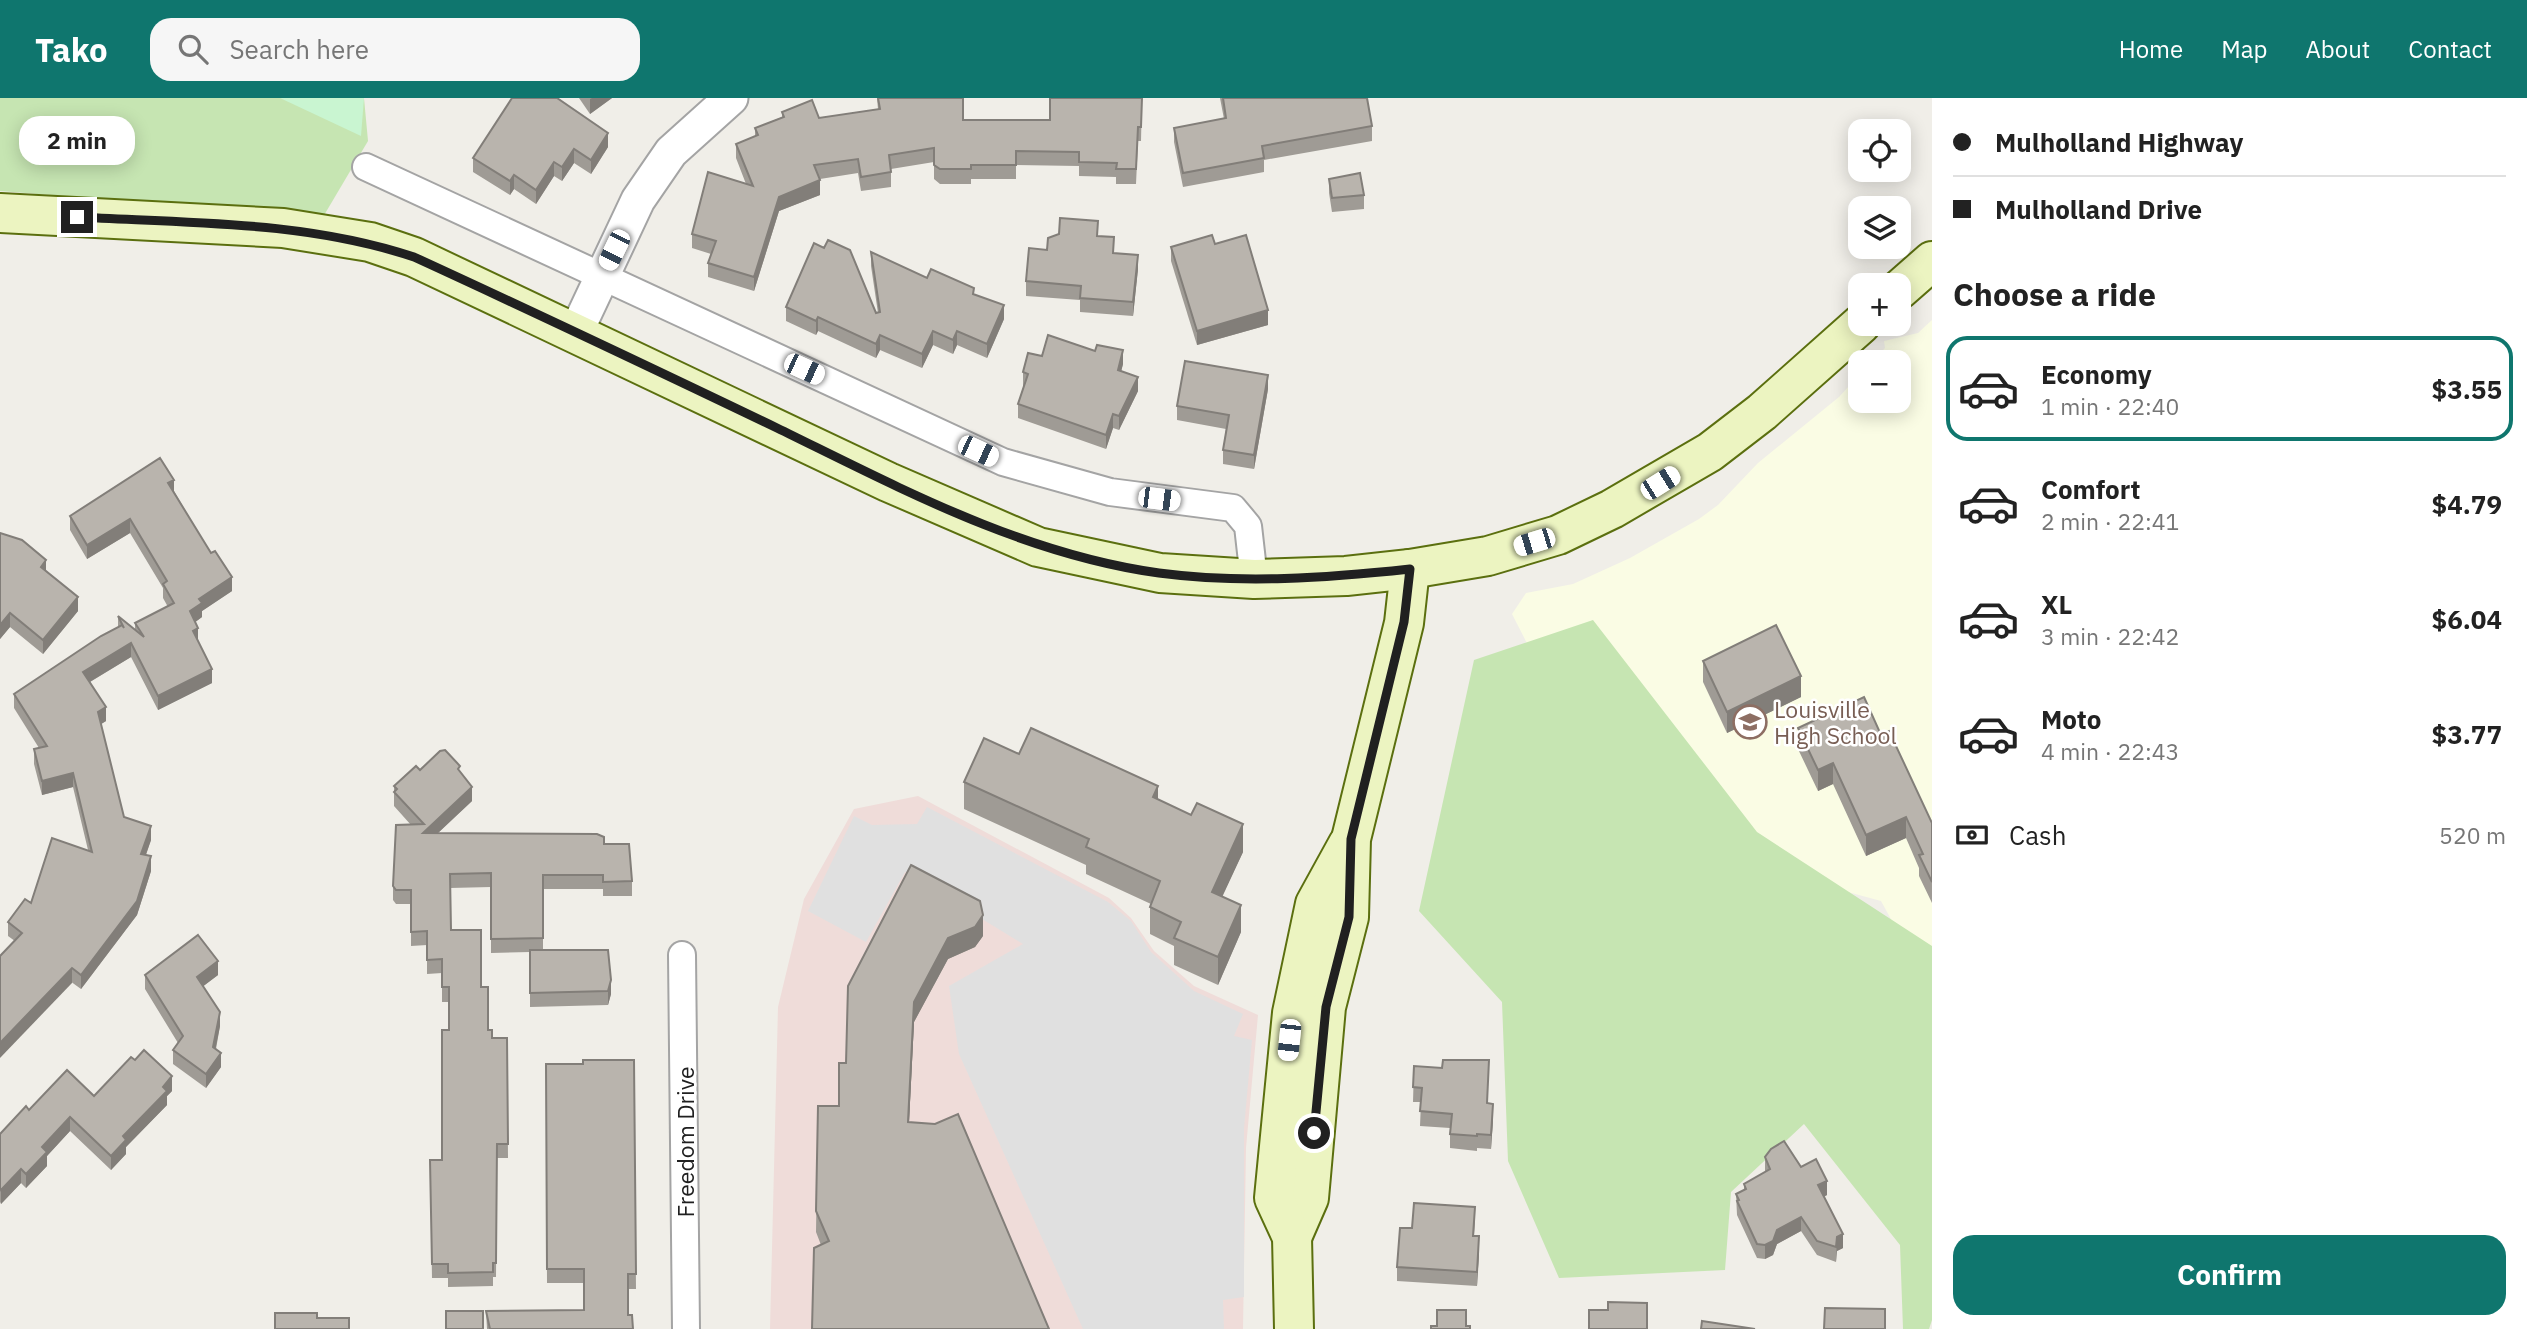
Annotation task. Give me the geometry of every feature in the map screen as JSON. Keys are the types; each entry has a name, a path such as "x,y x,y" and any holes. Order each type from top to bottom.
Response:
{"main road":[{"path":"0,213 283,228 370,242 414,257 888,482 1038,547 1160,573 1254,579 1346,576 1488,556 1558,535 1612,509 1710,453 1762,412 1848,336"},
{"path":"1911,279 1932,261"},
{"path":"1294,1329 1292,1237 1274,1198 1292,1013 1315,904 1351,839 1404,622 1410,569"}],"street":[{"path":"576,332 638,200 671,152 731,98"},
{"path":"366,167 1003,462 1110,492 1233,508 1248,526 1254,579"},
{"name":"Freedom Drive","path":"682,955 687,1329"}],"shaded area":[{"name":"Louisville High School","path":"1932,320 1932,994 1881,901 1623,831 1512,614 1526,593 1573,584 1630,558 1699,519 1718,505 1758,463 1848,387 1848,413 1911,413 1911,350 1883,350 1884,341 1918,333"},
{"path":"918,796 1109,898 1131,918 1154,951 1194,986 1258,1015 1246,1148 1243,1329 770,1329 778,1007 804,899 854,809"},
{"path":"927,807 1108,902 1131,921 1151,952 1194,991 1243,1014 1234,1036 1252,1040 1244,1128 1244,1297 1223,1300 1224,1329 1083,1329 959,1054 949,986 1023,944 905,872 866,942 808,911 854,816 872,825 917,824"}],"green space":[{"path":"0,98 364,98 368,141 323,217 0,191"},
{"path":"280,98 364,98 361,136"},
{"path":"1593,620 1757,832 1932,946 1932,1320 1929,1329 1903,1329 1900,1245 1804,1124 1731,1192 1725,1270 1559,1278 1508,1161 1502,1002 1419,911 1474,660"}],"building":[{"path":"512,98 557,98 608,133 591,160 574,149 562,167 554,162 536,190 514,175 510,181 473,158"},
{"path":"878,98 963,98 963,120 1050,120 1050,98 1142,98 1136,169 1116,169 1117,163 1079,162 1079,152 1016,151 1016,165 971,165 971,169 940,169 934,165 934,148 889,155 891,172 861,177 858,159 814,165 820,180 779,197 754,277 708,263 716,241 692,234 708,172 753,186 736,144 758,135 755,128 784,117 782,112 812,100 819,118 880,109"},
{"path":"1223,98 1367,98 1372,126 1262,146 1264,158 1183,173 1174,128 1226,118"},
{"path":"1360,173 1364,195 1332,198 1329,179"},
{"path":"1060,218 1098,221 1097,236 1114,237 1113,253 1138,255 1133,302 1080,298 1081,286 1026,281 1029,248 1047,250 1048,238 1059,234"},
{"path":"1212,235 1215,244 1246,235 1268,310 1197,331 1171,247"},
{"path":"828,240 850,250 876,313 880,312 871,252 927,278 931,269 974,288 973,294 1004,305 987,344 957,331 953,340 933,331 922,354 880,335 876,344 818,317 816,321 786,307 814,243 824,248"},
{"path":"1048,335 1095,351 1097,345 1123,350 1118,370 1138,377 1119,416 1113,414 1106,435 1018,404 1028,374 1023,372 1028,353 1042,356"},
{"path":"1185,361 1268,375 1254,455 1223,450 1229,415 1177,406"},
{"path":"160,458 174,480 168,483 211,553 215,551 232,577 199,599 202,603 190,611 198,628 193,631 212,669 158,696 131,643 83,672 106,707 98,712 124,817 151,826 141,854 151,856 137,901 81,975 72,968 0,1043 0,956 22,933 8,922 25,899 31,903 52,838 92,852 73,773 42,781 34,749 47,746 14,694 101,636 122,625 124,628 118,616 144,637 135,623 174,603 163,584 167,581 130,519 87,545 70,516"},
{"path":"0,533 22,540 46,560 41,567 78,597 43,640 10,613 0,625"},
{"path":"1776,625 1801,676 1727,712 1703,661"},
{"path":"1864,697 1881,735 1889,731 1932,823 1932,882 1906,817 1866,835 1833,763 1818,770 1798,728"},
{"path":"1031,728 1158,786 1153,797 1191,815 1197,803 1243,824 1212,892 1241,905 1218,957 1174,938 1181,922 1150,907 1160,881 1086,847 1089,839 964,782 984,738 1019,754"},
{"path":"445,750 460,766 458,769 472,787 423,833 597,834 604,837 604,844 629,844 632,881 603,882 603,875 543,875 543,938 491,939 491,873 450,874 451,930 481,930 481,987 488,987 488,1030 492,1030 492,1038 507,1038 508,1144 497,1144 496,1263 493,1263 493,1272 448,1273 448,1264 432,1264 430,1160 442,1160 442,1030 449,1030 449,987 442,987 442,959 427,960 427,931 411,932 411,890 396,890 393,886 396,825 424,824 394,792 397,789 394,786 416,766 420,770 440,751"},
{"path":"911,865 980,901 983,915 975,927 948,938 914,1002 908,1122 935,1124 958,1114 1049,1329 812,1329 814,1248 829,1241 816,1211 818,1106 839,1106 839,1063 846,1063 848,986"},
{"path":"198,935 218,961 197,977 220,1012 213,1047 221,1053 206,1074 173,1050 183,1036 145,975"},
{"path":"530,950 608,950 611,980 608,991 530,993"},
{"path":"144,1050 172,1076 163,1087 167,1091 123,1136 126,1140 111,1156 70,1117 42,1147 47,1152 26,1174 21,1169 1,1190 0,1134 26,1106 29,1110 67,1070 94,1096 131,1057 135,1060"},
{"path":"583,1060 634,1060 636,1274 628,1274 628,1315 632,1315 633,1329 490,1329 486,1311 584,1310 584,1269 547,1269 546,1064 583,1064"},
{"path":"1443,1060 1489,1060 1487,1103 1493,1104 1491,1135 1450,1134 1452,1114 1420,1111 1422,1088 1413,1087 1414,1066 1442,1068"},
{"path":"1784,1141 1801,1167 1816,1159 1827,1181 1818,1185 1843,1234 1837,1237 1836,1247 1817,1241 1801,1217 1777,1230 1773,1241 1765,1245 1757,1244 1736,1194 1746,1189 1744,1184 1770,1169 1765,1157 1771,1149"},
{"path":"1414,1203 1475,1207 1473,1236 1479,1236 1477,1272 1397,1267 1400,1228 1412,1228"},
{"path":"1608,1302 1647,1303 1647,1329 1589,1329 1589,1310 1608,1310"},
{"path":"1825,1308 1885,1309 1885,1329 1824,1329"},
{"path":"1437,1310 1466,1310 1466,1326 1470,1326 1470,1329 1431,1329 1431,1326 1437,1326"},
{"path":"446,1311 483,1311 483,1329 446,1329"},
{"path":"275,1313 317,1313 317,1318 349,1318 349,1329 275,1329"},
{"path":"1702,1321 1755,1329 1701,1329"}],"place":[{"name":"Louisville High School","path":"1750,722"}],"route":[{"path":"77,217 283,228 370,242 414,257 888,482 1038,547 1160,573 1254,579 1346,576 1410,569 1404,622 1351,839 1349,917 1326,1007 1314,1133"}]}
